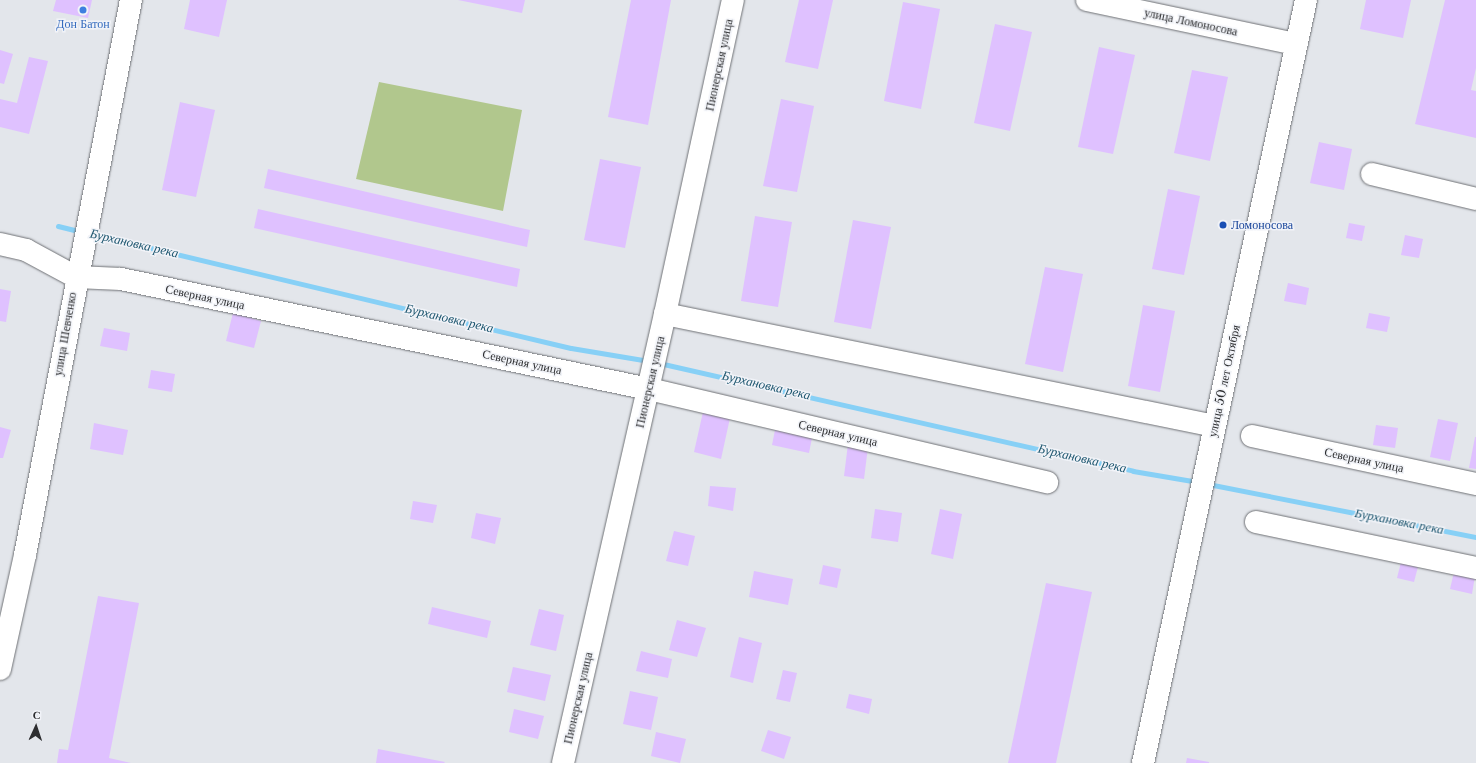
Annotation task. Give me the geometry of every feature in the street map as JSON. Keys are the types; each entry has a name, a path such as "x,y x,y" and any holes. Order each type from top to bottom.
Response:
{"street":[{"name":"улица Шевченко","path":"0,669 25,555 76,277 131,0"},
{"name":"Пионерская улица","path":"564,763 649,389 733,0"},
{"name":"улица Ломоносова","path":"1087,0 1296,44"},
{"name":"улица 50 лет Октября","path":"1143,763 1306,0"},
{"path":"1372,174 1476,198"},
{"name":"Северная улица","path":"0,244 26,250 76,277 121,279 649,389 1046,482"},
{"path":"665,314 1215,426"},
{"name":"Северная улица","path":"1252,436 1476,484"},
{"path":"1256,522 1476,568"}],"green space":[{"path":"379,82 522,110 503,211 356,179"}],"building":[{"path":"56,0 92,0 88,18 53,11"},
{"path":"190,0 227,0 219,37 184,29"},
{"path":"458,0 525,0 522,13"},
{"path":"631,0 671,0 648,125 608,117"},
{"path":"799,0 833,0 818,69 785,62"},
{"path":"1366,0 1411,0 1403,38 1360,29"},
{"path":"1445,0 1476,0 1476,68 1471,90 1476,91 1476,138 1415,124"},
{"path":"903,2 940,9 921,109 884,101"},
{"path":"995,24 1032,32 1010,131 974,123"},
{"path":"1099,47 1135,55 1113,154 1078,147"},
{"path":"0,50 13,54 4,84 0,83"},
{"path":"29,57 48,61 29,134 0,127 0,99 17,103"},
{"path":"1192,70 1228,77 1210,161 1174,153"},
{"path":"781,99 814,106 797,192 763,186"},
{"path":"180,102 215,110 196,197 162,190"},
{"path":"1319,142 1352,149 1344,190 1310,183"},
{"path":"600,159 641,167 625,248 584,240"},
{"path":"268,169 530,230 527,247 264,188"},
{"path":"1168,189 1200,196 1184,275 1152,269"},
{"path":"258,209 520,269 517,287 254,228"},
{"path":"755,216 792,222 778,307 741,301"},
{"path":"853,220 891,227 871,329 834,322"},
{"path":"1349,223 1365,226 1362,241 1346,238"},
{"path":"1405,235 1423,239 1419,258 1401,255"},
{"path":"1045,267 1083,274 1063,372 1025,364"},
{"path":"1288,283 1309,288 1306,305 1284,301"},
{"path":"0,289 11,291 6,322 0,321"},
{"path":"1143,305 1175,311 1160,392 1128,386"},
{"path":"233,313 261,321 254,348 226,341"},
{"path":"1369,313 1390,317 1387,332 1366,328"},
{"path":"104,328 130,333 127,351 100,346"},
{"path":"151,370 175,374 172,392 148,388"},
{"path":"703,412 730,418 721,459 694,452"},
{"path":"1438,419 1458,423 1450,461 1430,457"},
{"path":"94,423 128,430 123,455 90,449"},
{"path":"1376,425 1398,428 1395,448 1373,445"},
{"path":"0,427 11,430 3,458 0,458"},
{"path":"775,430 812,438 809,453 772,445"},
{"path":"1476,437 1476,469 1469,468"},
{"path":"848,444 868,447 864,479 844,476"},
{"path":"710,486 736,488 733,511 708,506"},
{"path":"413,501 437,505 433,523 410,519"},
{"path":"875,509 902,513 898,542 871,538"},
{"path":"940,509 962,514 953,559 931,554"},
{"path":"476,513 501,518 495,544 471,538"},
{"path":"674,531 695,536 688,566 666,561"},
{"path":"1402,558 1419,563 1414,582 1397,578"},
{"path":"823,565 841,569 837,588 819,584"},
{"path":"754,571 793,579 788,605 749,597"},
{"path":"1454,572 1475,576 1472,594 1450,589"},
{"path":"1046,583 1092,592 1056,763 1008,763"},
{"path":"98,596 139,603 109,758 131,763 57,763 59,749 68,750"},
{"path":"432,607 491,621 487,638 428,624"},
{"path":"539,609 564,615 556,651 530,645"},
{"path":"677,620 706,628 697,657 669,650"},
{"path":"739,637 762,643 753,683 730,677"},
{"path":"641,651 672,659 668,678 636,671"},
{"path":"513,667 551,675 545,701 507,692"},
{"path":"783,670 797,673 790,702 776,699"},
{"path":"630,691 658,697 651,730 623,724"},
{"path":"849,694 872,699 869,714 846,708"},
{"path":"514,709 544,716 538,739 509,732"},
{"path":"768,730 791,737 784,759 761,751"},
{"path":"656,732 686,739 680,763 651,756"},
{"path":"378,749 445,762 376,763"},
{"path":"1187,758 1209,762 1209,763 1186,763"}],"waterway":[{"name":"Бурхановка река","path":"58,226 82,232"},
{"name":"Бурхановка река","path":"92,234 571,348 649,361"},
{"name":"Бурхановка река","path":"659,363 1133,471 1198,482"},
{"name":"Бурхановка река","path":"1208,484 1476,537"}],"place":[{"name":"Дон Батон","path":"83,10"},
{"name":"Ломоносова","path":"1223,225"}]}
